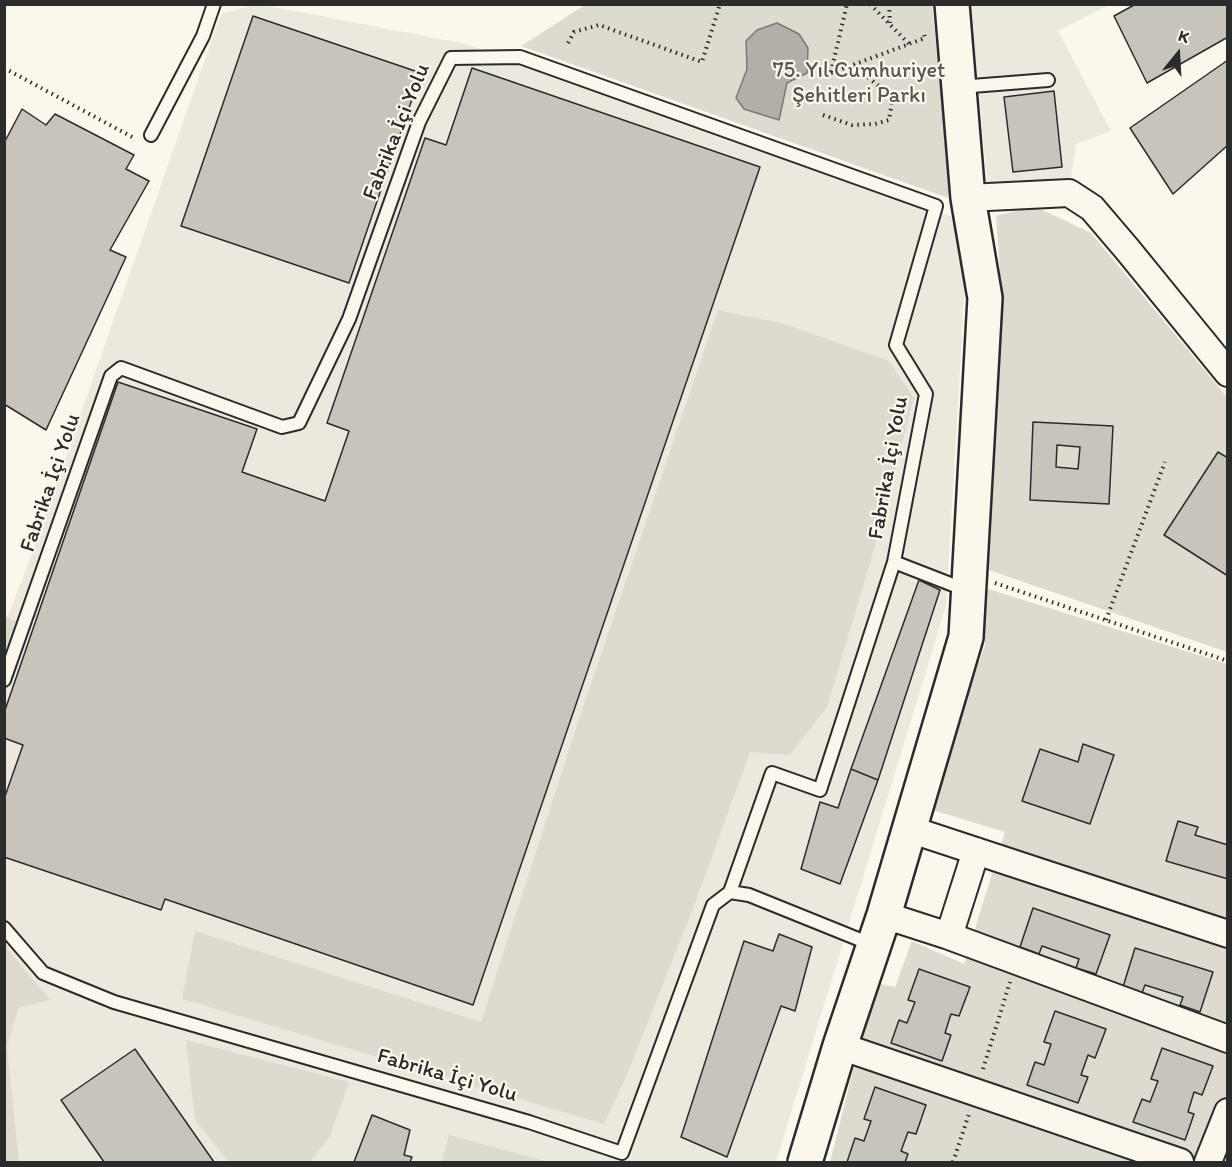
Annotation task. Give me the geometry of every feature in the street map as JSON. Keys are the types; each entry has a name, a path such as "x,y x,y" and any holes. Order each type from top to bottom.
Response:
{"main road":[{"path":"805,1162 840,1046 884,915 966,637 985,298 968,198 952,4"}],"street":[{"path":"968,198 1069,193 1092,208 1227,373"},
{"path":"909,829 1227,934"},
{"path":"950,936 976,852"},
{"path":"884,915 950,936 1227,1039"},
{"path":"840,1046 1180,1162"},
{"path":"1208,1162 1227,1112"}],"lane":[{"path":"151,135 203,36 214,4"},
{"name":"Fabrika İçi Yolu","path":"4,680 111,376 121,368 282,427 299,423 349,319 419,122 451,58 520,57 936,206 896,345 926,394 894,562 820,790 772,773 730,892 713,905 622,1153 529,1122 114,1002 43,973 4,928"},
{"path":"958,87 1048,80"},
{"name":"Fabrika İçi Yolu","path":"894,562 969,583"},
{"path":"730,892 749,895 874,946"}],"path":[{"path":"568,44 574,32 599,25 702,63 720,4"},
{"path":"847,4 831,73 925,38"},
{"path":"870,4 909,44"},
{"path":"889,4 890,24"},
{"path":"823,115 852,125 875,124 889,120 892,102 885,91 853,65"},
{"path":"4,68 137,140"},
{"path":"1106,620 1165,462"},
{"path":"969,583 1106,620 1227,661"},
{"path":"953,1162 1017,961"}],"shaded area":[{"path":"253,5 264,5 466,44 959,219 966,266 946,606 776,1162 5,1162 5,622 23,578 221,14"},
{"path":"971,5 1109,5 1058,31 1111,131 1076,144 1071,178 987,182"},
{"path":"777,23 799,34 808,48 807,73 787,83 779,120 744,109 736,98 747,69 746,41 757,30"}],"green space":[{"name":"75. Yıl Cumhuriyet Şehitleri Parkı","path":"585,5 932,5 951,199 521,46"},
{"path":"1034,206 1091,233 1227,397 1227,652 986,569 1001,289 996,216"},
{"path":"718,310 784,324 889,361 914,398 875,546 827,707 790,755 750,752 694,906 626,1077 604,1124 182,999 195,931 481,1022 578,722"},
{"path":"982,587 1227,664 1227,1162 830,1162 875,983 895,987 912,941 964,964 1005,832 929,809 985,645"},
{"path":"5,616 17,622 5,657"},
{"path":"4,945 50,1000 18,1008 7,1047 19,1162 5,1162"},
{"path":"186,1040 349,1082 330,1136 310,1162 229,1162 195,1120"},
{"path":"449,1135 545,1161 545,1162 442,1162"}],"building":[{"path":"1136,4 1228,4 1228,37 1147,83 1114,16"},
{"path":"253,16 421,73 349,283 181,226"},
{"path":"1228,60 1228,145 1173,194 1130,128"},
{"path":"472,68 760,167 473,1005 165,899 161,910 4,857 4,799 23,745 4,738 4,713 118,382 257,429 242,472 325,501 349,431 327,423 425,138 446,145"},
{"path":"1054,91 1062,167 1013,172 1004,97"},
{"path":"22,109 46,125 55,114 134,155 126,169 149,181 110,250 126,257 46,430 4,404 4,143"},
{"path":"1033,422 1113,426 1109,504 1030,500","holes":["1057,445 1080,447 1078,469 1056,467"]},
{"path":"1218,452 1228,458 1228,576 1164,535"},
{"path":"919,580 940,590 878,780 851,769"},
{"path":"1083,744 1114,755 1090,824 1022,801 1040,749 1078,762"},
{"path":"851,769 878,780 840,884 801,869 820,802 838,808"},
{"path":"1178,821 1198,827 1195,835 1228,845 1228,879 1166,861"},
{"path":"1033,908 1110,935 1096,974 1076,968 1079,959 1042,946 1039,954 1020,947"},
{"path":"779,934 812,947 795,1011 781,1006 727,1157 681,1137 744,941 773,951"},
{"path":"1135,948 1213,972 1200,1012 1180,1005 1183,997 1145,985 1142,993 1123,987"},
{"path":"919,969 970,987 959,1016 951,1014 945,1033 951,1035 942,1061 891,1043 899,1020 907,1023 915,1002 908,1000"},
{"path":"1055,1011 1106,1029 1095,1058 1088,1055 1081,1075 1088,1077 1078,1103 1027,1085 1035,1062 1044,1065 1051,1044 1044,1042"},
{"path":"1162,1048 1213,1066 1202,1095 1194,1092 1188,1112 1194,1114 1185,1140 1133,1122 1142,1099 1150,1102 1158,1081 1151,1079"},
{"path":"135,1049 214,1162 104,1162 61,1100"},
{"path":"875,1087 926,1105 916,1134 908,1132 901,1151 908,1154 905,1162 847,1162 855,1138 864,1141 871,1121 864,1119"},
{"path":"372,1115 410,1130 404,1155 412,1157 410,1162 354,1162"}]}
